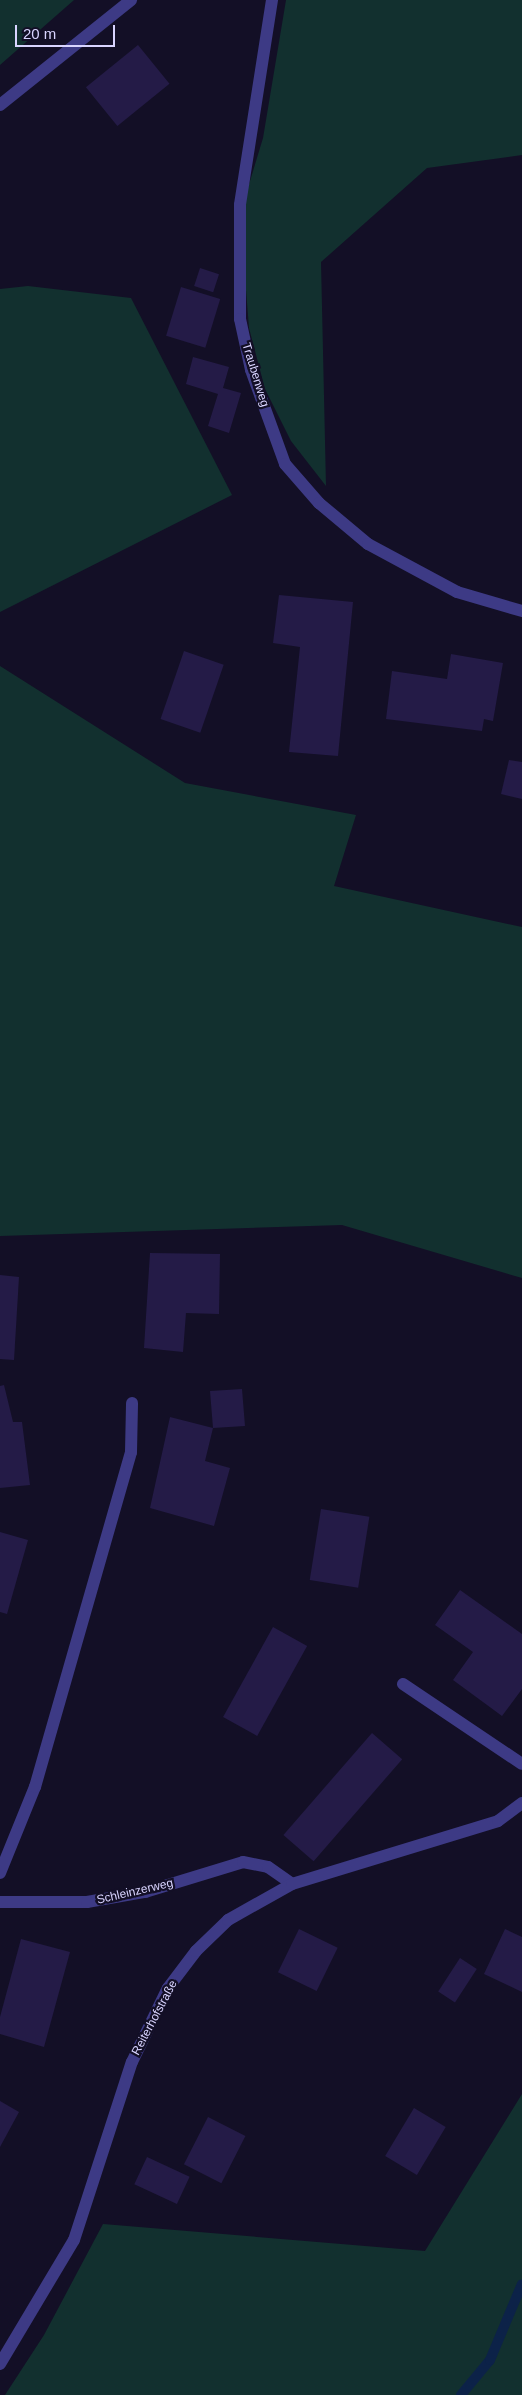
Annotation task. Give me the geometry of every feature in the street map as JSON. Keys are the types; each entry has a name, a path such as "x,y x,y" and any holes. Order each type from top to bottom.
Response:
{"street":[{"path":"0,105 131,0"},
{"name":"Traubenweg","path":"272,0 240,205 240,319 252,370 285,464 319,503 368,544 457,592 522,611"},
{"path":"0,1873 35,1787 131,1452 132,1403"},
{"path":"403,1684 522,1764"},
{"name":"Reiterhofstraße","path":"0,2364 74,2240 132,2062 168,1988 196,1950 228,1920 292,1884 498,1820 522,1803"},
{"name":"Schleinzerweg","path":"0,1902 87,1902 145,1892 243,1862 268,1867 292,1884"}],"green space":[{"path":"0,0 74,0 0,65"},
{"path":"286,0 522,0 522,155 427,168 321,262 326,486 291,441 265,389 249,328 240,214 263,138"},
{"path":"28,286 131,298 232,495 0,612 0,289"},
{"path":"0,666 185,783 356,815 334,886 522,927 522,1278 342,1225 0,1236"},
{"path":"522,2094 522,2395 5,2395 44,2335 103,2224 425,2251"}],"building":[{"path":"138,45 169,84 117,126 86,87"},
{"path":"200,268 219,274 213,292 194,286"},
{"path":"181,287 220,299 205,348 166,336"},
{"path":"193,357 229,367 223,388 241,393 229,433 208,426 218,394 186,384"},
{"path":"279,595 353,602 338,756 289,752 300,647 273,643"},
{"path":"184,651 224,665 200,733 161,719"},
{"path":"451,654 503,663 493,721 484,719 482,731 386,719 392,671 447,679"},
{"path":"509,760 522,762 522,799 501,794"},
{"path":"150,1253 220,1254 219,1314 186,1313 183,1352 144,1348"},
{"path":"0,1275 19,1277 14,1360 0,1359"},
{"path":"4,1385 13,1422 22,1422 30,1485 0,1488 0,1386"},
{"path":"242,1389 245,1426 213,1428 210,1391"},
{"path":"170,1417 213,1428 205,1461 230,1468 214,1526 150,1508"},
{"path":"321,1509 369,1517 358,1588 310,1580"},
{"path":"0,1532 28,1540 7,1614 0,1612"},
{"path":"460,1590 522,1634 522,1689 502,1716 453,1680 473,1652 435,1625"},
{"path":"273,1627 307,1646 257,1736 223,1717"},
{"path":"372,1733 402,1759 314,1861 283,1835"},
{"path":"299,1929 338,1948 317,1991 278,1972"},
{"path":"505,1929 522,1937 522,1992 484,1974"},
{"path":"21,1939 70,1952 44,2047 0,2034 0,2017"},
{"path":"460,1958 477,1969 455,2002 438,1992"},
{"path":"0,2101 19,2112 0,2147"},
{"path":"414,2108 446,2127 417,2175 385,2156"},
{"path":"208,2117 245,2136 221,2183 184,2164"},
{"path":"147,2157 190,2177 177,2204 134,2184"}],"waterway":[{"path":"461,2395 490,2360 522,2284"}]}
